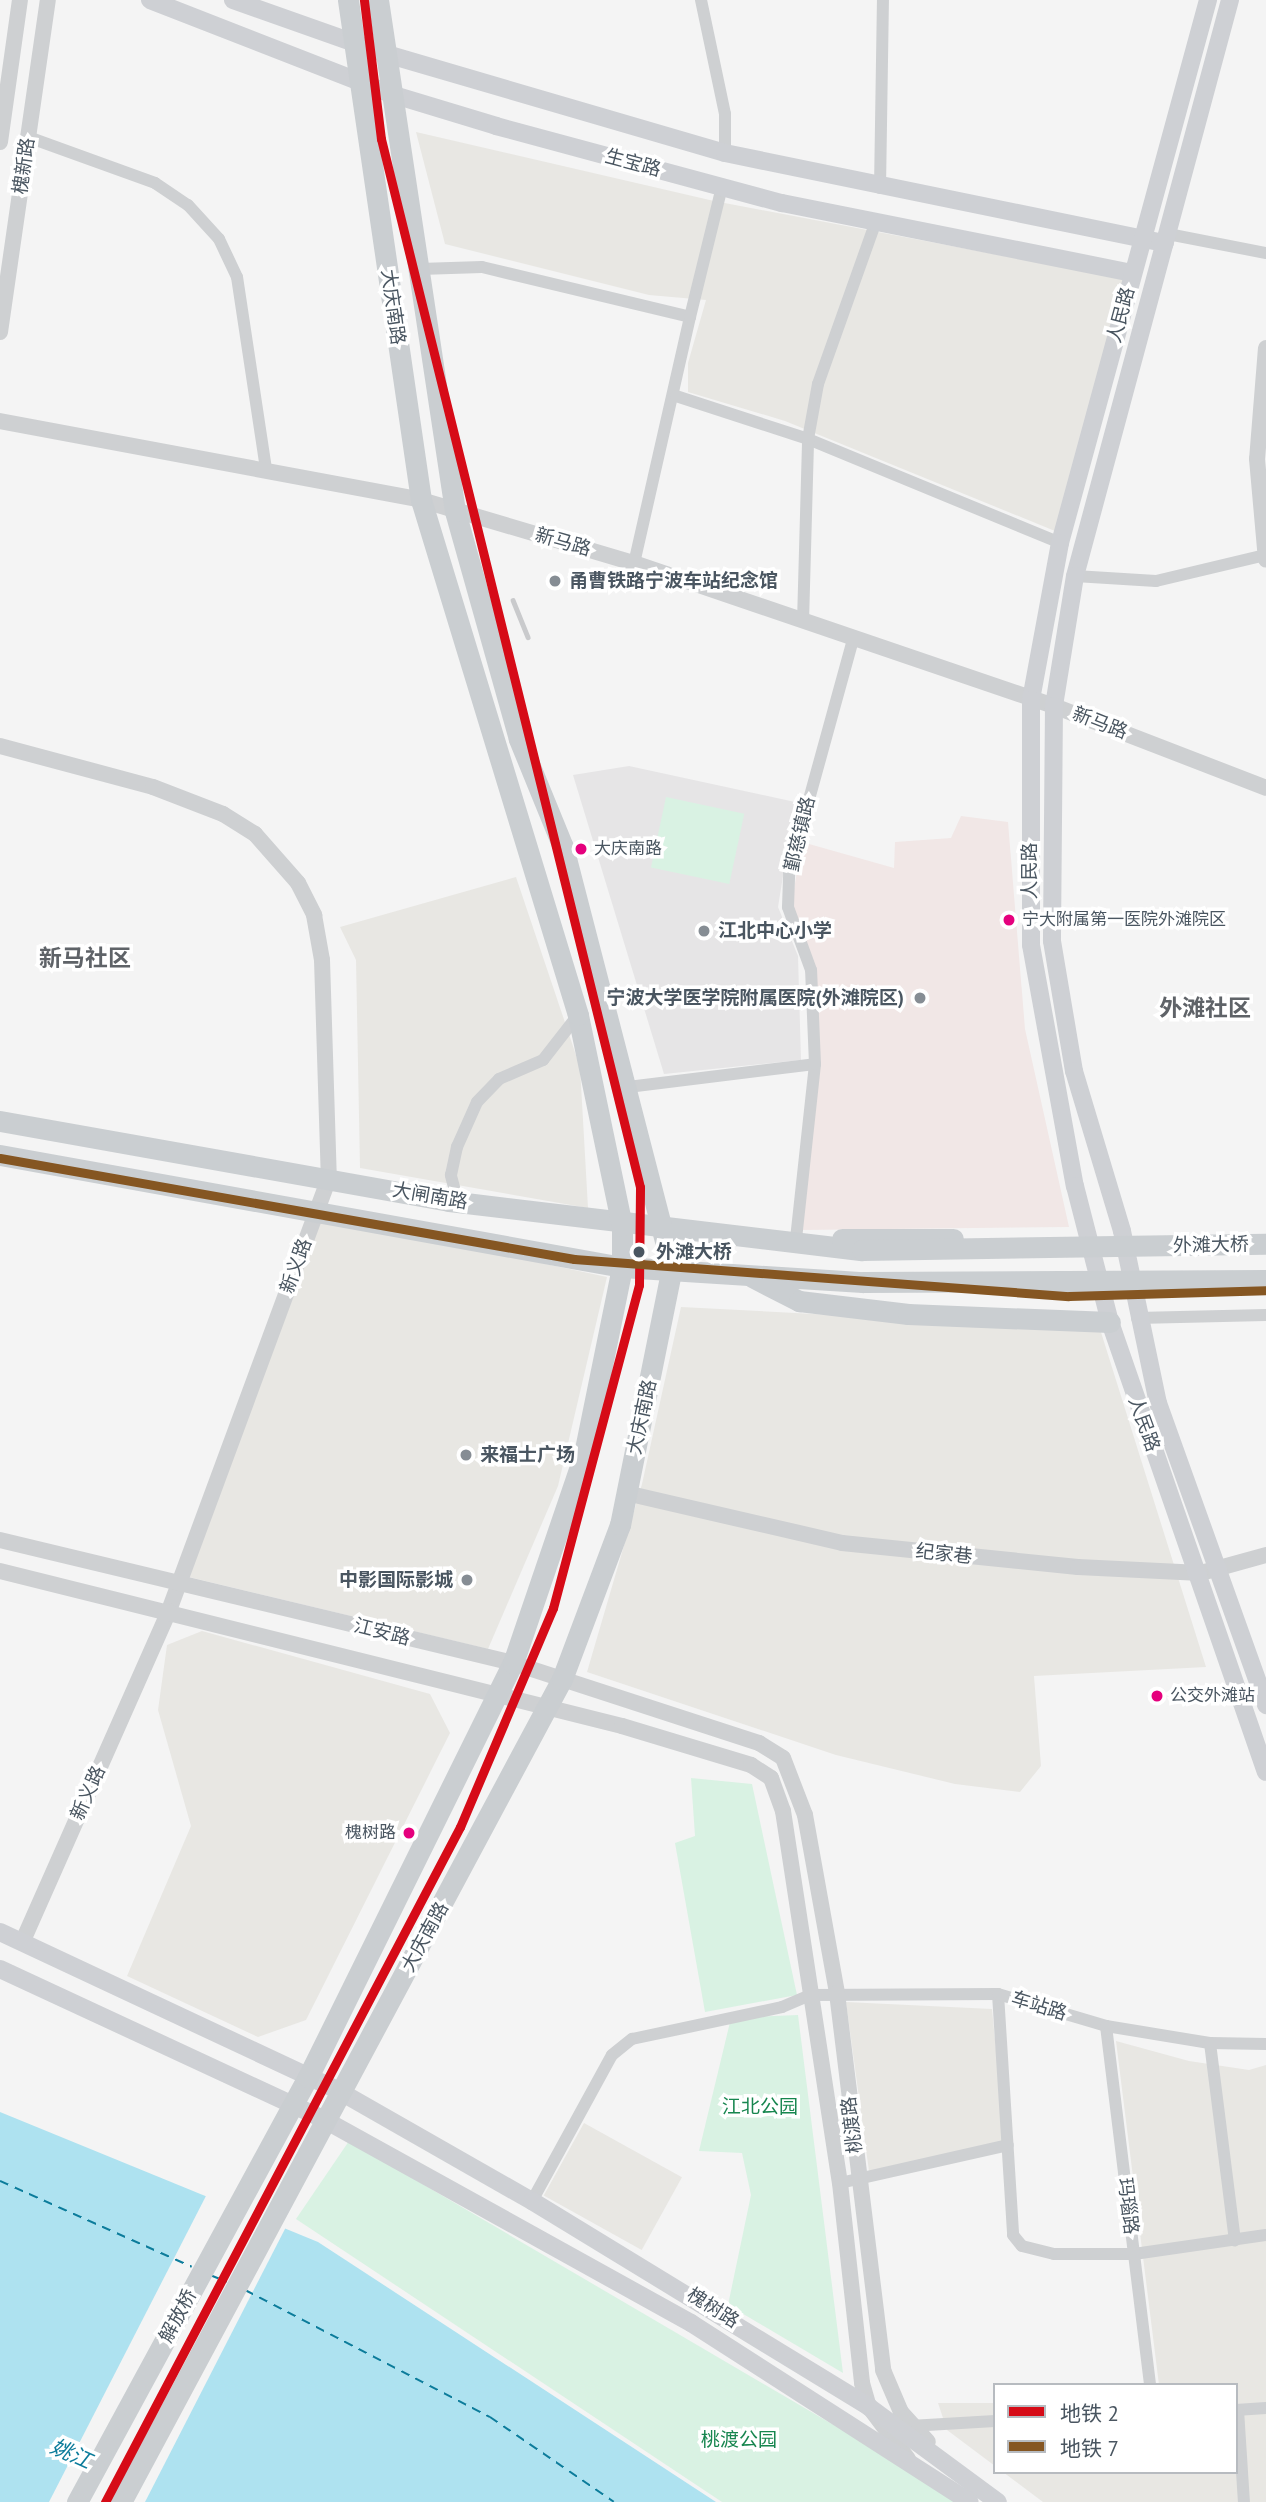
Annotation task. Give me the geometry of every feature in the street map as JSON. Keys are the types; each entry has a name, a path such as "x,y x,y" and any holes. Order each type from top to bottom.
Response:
{"main road":[{"name":"生宝路","path":"150,0 391,94 722,187 1132,273"},
{"name":"生宝路","path":"233,0 353,39 383,53 725,153 880,188 1139,238 1167,239"},
{"name":"大庆南路","path":"292,2105 513,1663 584,1454 622,1267 622,1226 578,1015 421,500 348,0"},
{"name":"大庆南路","path":"323,2119 562,1679 607,1567 672,1268 665,1226 563,847 519,739 456,511 420,269 383,53 378,0"},
{"name":"人民路","path":"1208,0 1139,238 1060,543 1031,700 1031,945 1088,1236 1111,1322 1209,1571 1266,1704"},
{"name":"人民路","path":"1230,0 1075,576 1054,706 1052,941 1074,1071 1124,1240 1137,1318 1158,1403 1266,1772"},
{"name":"大闸南路","path":"0,1121 458,1202 622,1226 665,1226 749,1239 862,1250"},
{"name":"大闸南路","path":"0,1155 317,1208 622,1267 672,1268 863,1282"},
{"path":"749,1239 1088,1236"},
{"name":"外滩大桥","path":"862,1250 1266,1244"},
{"path":"744,1273 799,1300 908,1314 1111,1322"},
{"name":"外滩大桥","path":"863,1282 1266,1280"},
{"name":"槐树路","path":"0,1932 339,2091 532,2201 869,2407 975,2496"},
{"name":"槐树路","path":"0,1969 323,2119 691,2323 819,2409 975,2496 998,2502"},
{"name":"解放桥","path":"77,2502 292,2105"},
{"name":"解放桥","path":"121,2502 323,2119"}],"street":[{"name":"槐新路","path":"0,142 20,0"},
{"name":"槐新路","path":"0,332 48,0"},
{"path":"701,0 725,114 725,153"},
{"path":"880,188 883,0"},
{"path":"28,137 155,183 188,205 219,239 237,276 266,469"},
{"path":"634,563 676,396 690,317 722,187"},
{"path":"803,622 808,439 818,384 876,220"},
{"path":"1167,239 1266,253"},
{"path":"420,269 482,267 690,317"},
{"path":"1075,576 1156,581 1265,558 1257,459 1266,348"},
{"path":"676,396 808,439 1060,543"},
{"name":"新马路","path":"0,421 421,500 634,563 1054,706 1266,788"},
{"name":"鄞慈镇路","path":"796,1239 815,1064 811,970 788,907 789,872 853,639"},
{"name":"新义路","path":"0,746 153,787 223,814 255,834 298,883 314,915 322,960 329,1178 169,1611 22,1942"},
{"path":"458,1202 452,1175 457,1147 477,1102 499,1079 543,1060 578,1015"},
{"path":"628,1087 815,1064"},
{"path":"1124,1240 1266,1234"},
{"path":"1137,1318 1266,1315"},
{"name":"纪家巷","path":"625,1493 842,1544 1209,1571 1266,1555"},
{"name":"江安路","path":"0,1540 513,1663 759,1743"},
{"name":"江安路","path":"0,1571 498,1693 751,1765"},
{"name":"桃渡路","path":"759,1743 783,1758 795,1780 837,1993 883,2370 910,2426 975,2496"},
{"name":"桃渡路","path":"751,1765 771,1778 783,1811 840,2183 869,2407 909,2460"},
{"path":"998,1994 1013,2235 1022,2246 1054,2253 1134,2254 1266,2235"},
{"name":"车站路","path":"532,2201 612,2055 632,2039 782,2007 810,1995 998,1994 1106,2026 1210,2043 1266,2044"},
{"name":"玛瑙路","path":"1106,2026 1150,2383"},
{"path":"1210,2043 1235,2240"},
{"path":"840,2183 1008,2145"},
{"path":"1238,2410 1266,2408"},
{"path":"910,2426 993,2421"},
{"path":"1238,2423 1244,2502"}],"shaded area":[{"path":"416,132 714,201 1126,279 1055,531 785,421 688,392 688,363 706,300 649,295 445,244"},
{"name":"江北中心小学","path":"629,766 795,802 778,907 798,956 801,1060 664,1074 573,775"},
{"name":"宁波大学医学院附属医院(外滩院区)","path":"961,816 1008,822 1025,1029 1069,1227 801,1230 814,967 791,907 802,842 894,868 895,842 951,838"},
{"path":"516,877 580,1067 588,1208 360,1168 356,960 340,927"},
{"path":"321,1216 607,1277 558,1486 488,1649 189,1577"},
{"path":"681,1307 1100,1329 1206,1667 1034,1676 1041,1766 1020,1792 955,1784 836,1755 587,1672 642,1484"},
{"path":"202,1631 430,1694 450,1733 306,2020 258,2037 127,1976 191,1826 158,1710 167,1645"},
{"path":"846,2002 992,2009 1005,2143 869,2171"},
{"path":"1116,2041 1189,2061 1249,2070 1266,2065 1266,2502 1043,2502 1006,2474 1238,2474 1238,2383 1159,2383"},
{"path":"584,2123 682,2177 642,2250 544,2196"},
{"path":"938,2403 993,2403 993,2464 947,2430"}],"green space":[{"path":"666,797 744,814 729,884 651,867"},
{"path":"691,1778 752,1784 797,1995 705,2012 675,1843 695,1836"},
{"name":"江北公园","path":"798,2015 843,2373 728,2305 751,2195 742,2153 699,2151 731,2018"},
{"name":"桃渡公园","path":"349,2141 849,2434 955,2502 722,2502 296,2219"}],"water":[{"name":"姚江","path":"0,2112 318,2242 716,2502 0,2502"}],"pier":[{"path":"208,2192 287,2225 145,2502 49,2502"}],"ferry route":[{"path":"0,2181 192,2267"},
{"path":"210,2275 227,2282"},
{"path":"245,2290 490,2417 614,2502"}],"railway":[{"path":"513,600 528,637"}],"metro line":[{"name":"2","path":"105,2502 460,1827 553,1608 639,1285 640,1187 381,139 364,0"},
{"name":"7","path":"0,1158 574,1259 1069,1296 1266,1290"}],"place":[{"name":"甬曹铁路宁波车站纪念馆","path":"555,581"},
{"name":"大庆南路","path":"581,849"},
{"name":"宁大附属第一医院外滩院区","path":"1009,920"},
{"name":"江北中心小学","path":"704,931"},
{"name":"宁波大学医学院附属医院(外滩院区)","path":"920,998"},
{"name":"外滩大桥","path":"639,1252"},
{"name":"来福士广场","path":"466,1455"},
{"name":"中影国际影城","path":"467,1580"},
{"name":"公交外滩站","path":"1157,1696"},
{"name":"槐树路","path":"409,1833"}],"district":[{"name":"新马社区","path":"85,958"},
{"name":"外滩社区","path":"1205,1008"}]}
